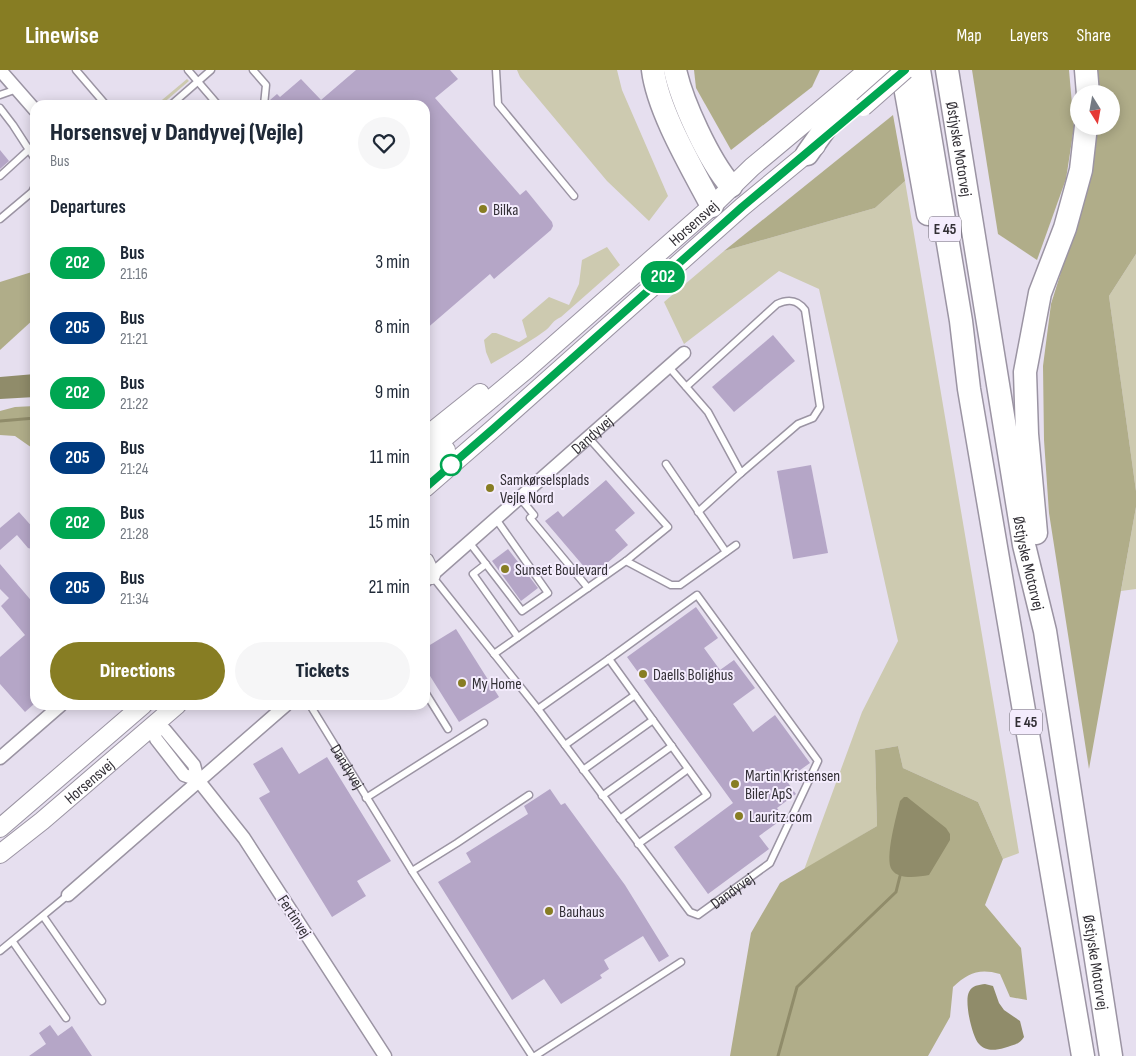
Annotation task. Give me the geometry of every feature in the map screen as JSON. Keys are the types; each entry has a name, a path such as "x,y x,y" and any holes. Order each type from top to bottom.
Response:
{"highway":[{"path":"653,70 668,120 718,207"},
{"path":"675,70 687,108 720,174 731,186"},
{"path":"807,154 831,120 862,88 890,70"},
{"path":"904,70 906,101 949,324 969,389"},
{"name":"Østjyske Motorvej","path":"920,70 969,389 1082,1056"},
{"name":"Østjyske Motorvej","path":"947,70 1024,545 1044,631 1111,1056"},
{"path":"1086,70 1087,85"},
{"path":"1044,631 1027,434 1025,372 1040,294 1065,228 1081,170 1085,135"}],"main road":[{"name":"Horsensvej","path":"430,450 718,207 731,186 752,166 862,88 904,70"},
{"name":"Horsensvej","path":"430,484 742,207 807,154"},
{"path":"635,302 645,282 714,220 718,207 742,207"},
{"path":"430,433 499,379 527,369"},
{"path":"430,465 472,426 504,388"},
{"name":"Horsensvej","path":"0,828 138,710"},
{"path":"141,710 154,733"},
{"path":"154,733 152,714 155,710"},
{"name":"Horsensvej","path":"0,854 154,733 173,710"}],"street":[{"path":"0,70 30,104"},
{"name":"Dandyvej","path":"430,570 469,542 496,519 684,353"},
{"path":"0,758 55,710"},
{"path":"68,895 280,710"},
{"name":"Fertinvej","path":"154,733 165,730 194,765 198,780 244,838 385,1056"}],"lane":[{"path":"76,70 102,100"},
{"path":"188,70 214,100"},
{"path":"177,100 212,70"},
{"path":"253,70 266,85 264,100"},
{"path":"496,70 498,104 574,196"},
{"path":"0,95 17,89"},
{"path":"0,108 29,149 0,176"},
{"path":"0,218 30,194"},
{"path":"686,387 777,304 785,300 801,304 805,310 820,407 813,418 798,424 698,512"},
{"path":"668,366 708,412 741,473"},
{"path":"494,654 626,561 668,527 588,437"},
{"path":"666,464 726,552"},
{"path":"520,498 534,515 530,518 588,588"},
{"path":"469,542 522,611 548,594 496,519"},
{"path":"626,561 671,585 680,584 736,545"},
{"path":"486,564 473,574 518,637"},
{"name":"Dandyvej","path":"430,576 538,709 690,912 698,915 770,863 818,761 697,594 609,659"},
{"path":"538,709 609,659 707,795 638,844"},
{"path":"565,745 635,695"},
{"path":"430,700 448,729"},
{"name":"Dandyvej","path":"313,710 412,871 533,1056 681,962"},
{"path":"583,770 653,720"},
{"path":"366,798 484,723"},
{"path":"602,796 672,746"},
{"path":"620,819 688,770"},
{"path":"412,871 529,795"},
{"path":"0,951 68,895"},
{"path":"42,916 102,1001"},
{"path":"13,942 66,1018"}],"shaded area":[{"path":"517,70 617,70 622,90 668,196 649,221 607,181 520,77"},
{"path":"694,70 820,70 812,87 731,150 696,88"},
{"path":"972,70 1069,70 1070,135 1073,135 1066,179 1037,260 998,234"},
{"path":"1097,70 1136,70 1136,254 1109,296 1136,491 1136,507 1089,769 1049,513 1044,440 1043,366 1051,304 1092,173 1094,135 1120,135 1120,85 1097,85"},
{"path":"187,79 189,81 167,100 162,100"},
{"path":"893,115 905,181 875,208 724,251"},
{"path":"905,181 1019,853 1003,859 978,802 903,768 898,746 875,750 877,826 804,870 862,712 898,641 819,289 779,271 684,344 664,302 724,251 875,208"},
{"path":"607,247 620,265 546,330 491,364 484,340 492,333 519,342 527,337 522,320 549,297 569,305 579,284 582,260"},
{"path":"1136,254 1136,491 1109,296"},
{"path":"30,273 30,323 0,350 0,282"},
{"path":"30,374 30,397 0,399 0,377"},
{"path":"30,406 30,446 15,436 0,435 0,411 15,407"},
{"path":"1136,507 1136,589 1121,591"},
{"path":"898,746 903,768 978,802 1003,859 985,905 1021,948 1027,1000 1010,997 1000,974 980,972 969,975 953,987 950,1017 928,1056 730,1056 751,933 780,883 877,826 875,750"},
{"path":"907,797 946,828 950,834 950,840 929,875 904,877 895,873 890,864 889,856 894,826 900,801"},
{"path":"985,984 993,986 999,1003 1004,1010 1020,1021 1024,1037 1018,1043 991,1050 982,1047 976,1040 967,1003 969,992 972,988"}],"building":[{"name":"Bilka","path":"356,70 450,70 458,79 435,98 520,195 526,190 552,222 551,230 494,279 490,274 430,326 430,100 321,100"},
{"name":"Bilka","path":"301,79 321,100 270,100 277,94 280,97"},
{"path":"0,150 9,161 0,169"},
{"path":"773,335 795,361 734,412 712,387"},
{"path":"811,465 828,553 793,559 777,471"},
{"path":"606,480 635,513 615,530 628,545 592,576 545,521 558,511 563,517"},
{"path":"19,512 30,524 30,549 17,535 0,550 0,528"},
{"path":"508,549 538,588 521,601 492,561"},
{"path":"0,564 30,599 30,708 25,712 0,684 0,657 25,635 1,606 9,598 0,589"},
{"path":"696,607 718,638 704,648 720,670 734,660 755,688 733,704 753,732 775,715 810,763 786,780 796,794 777,808 784,818 759,836 769,849 708,894 674,847 733,803 627,657"},
{"name":"My Home","path":"456,629 499,697 459,722 430,676 430,645"},
{"path":"282,747 299,774 327,757 391,861 357,881 366,896 332,917 259,798 270,792 253,764"},
{"name":"Bauhaus","path":"550,789 561,805 565,803 625,885 669,956 659,962 643,936 604,960 609,969 600,975 602,978 561,1004 544,979 512,1000 438,882 471,862 466,853 528,814 524,806"},
{"path":"50,1025 58,1036 72,1026 92,1056 29,1056 46,1044 39,1033"}],"waterway":[{"path":"0,421 30,418"},
{"path":"778,1056 797,987 896,892 900,876"}],"bus line":[{"name":"202","path":"430,484 742,207 905,70"}],"place":[{"name":"Bilka","path":"483,209"},
{"name":"Samkørselsplads Vejle Nord","path":"490,488"},
{"name":"Sunset Boulevard","path":"505,569"},
{"name":"Daells Bolighus","path":"643,674"},
{"name":"My Home","path":"462,683"},
{"name":"Martin Kristensen Biler ApS","path":"735,784"},
{"name":"Lauritz.com","path":"739,816"},
{"name":"Bauhaus","path":"549,911"}]}
